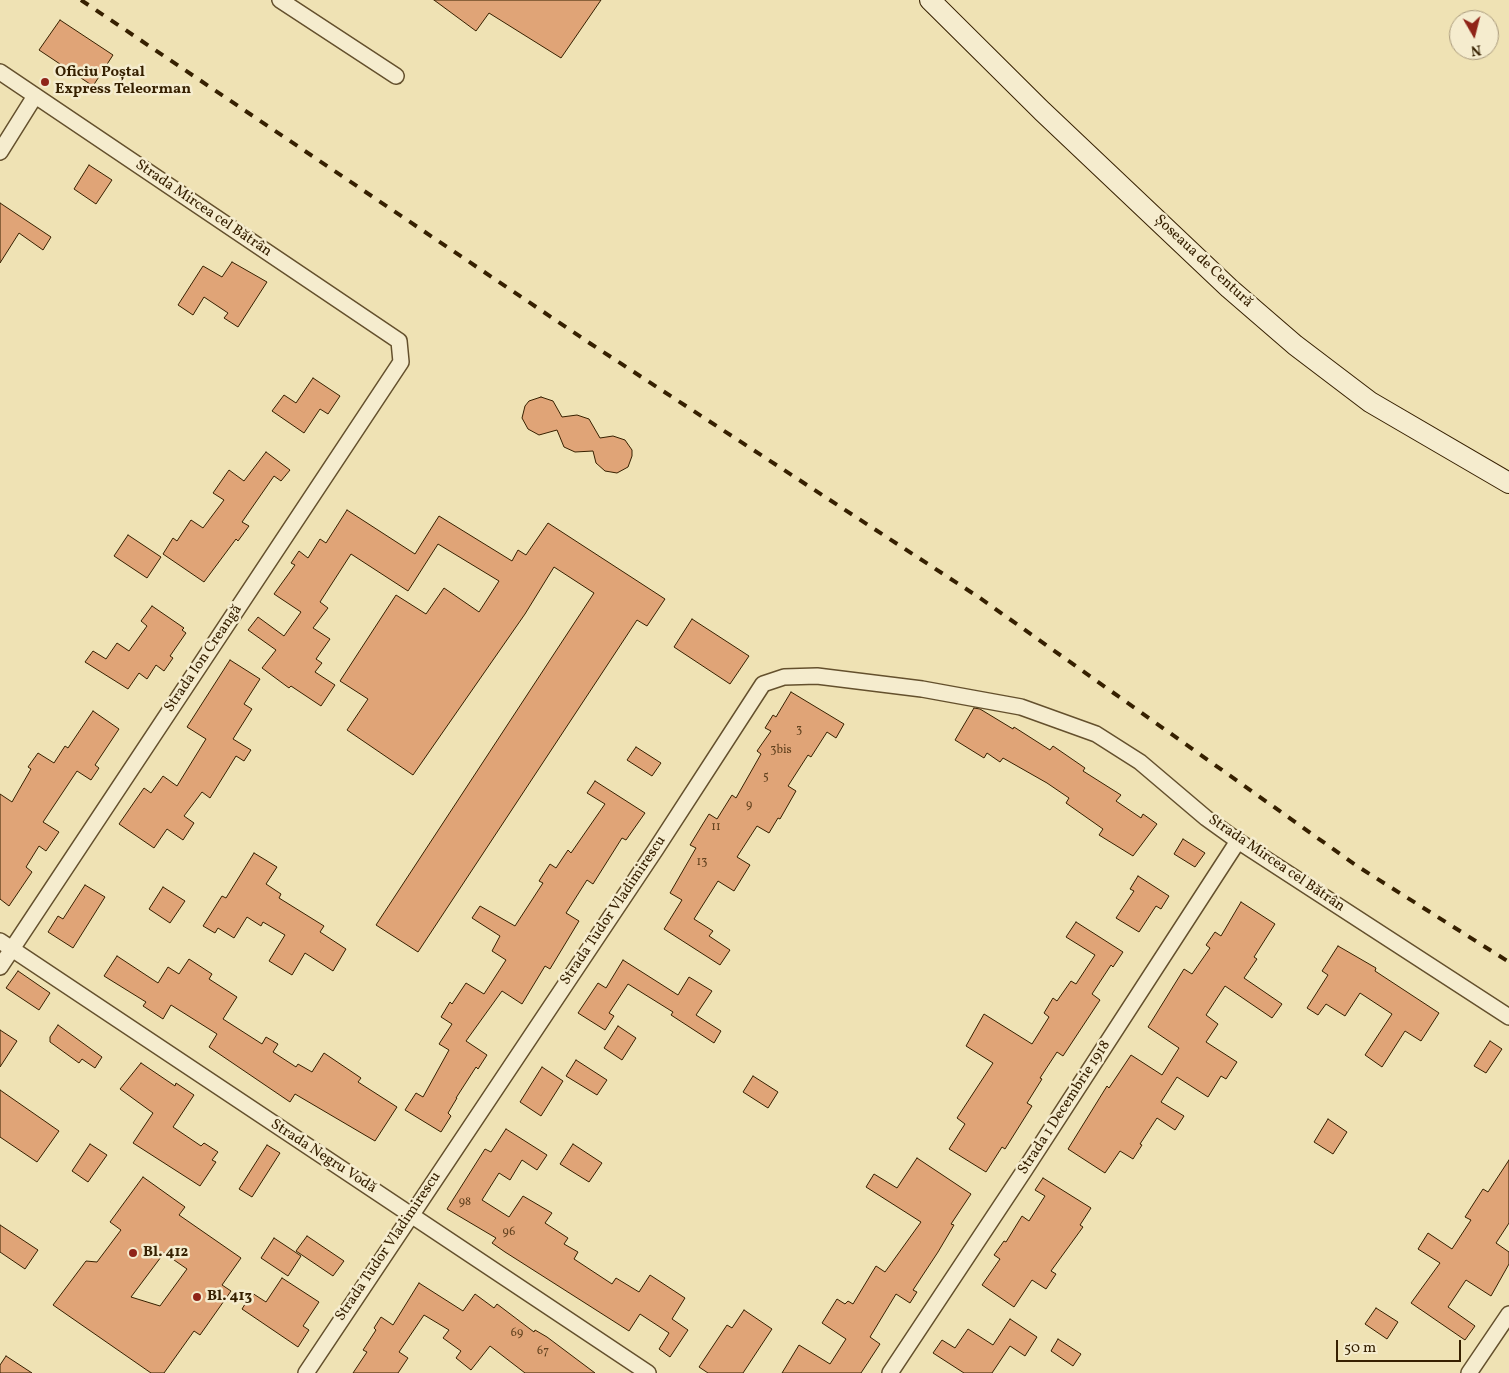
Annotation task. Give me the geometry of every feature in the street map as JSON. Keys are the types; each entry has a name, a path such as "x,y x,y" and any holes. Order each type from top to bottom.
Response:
{"main road":[{"name":"Șoseaua de Centură","path":"930,0 1056,125 1229,288 1295,345 1370,402 1509,483"}],"street":[{"path":"280,0 396,76"},
{"name":"Strada Mircea cel Bătrân","path":"0,72 398,341 401,350"},
{"path":"0,152 36,96"},
{"name":"Strada Ion Creangă","path":"0,967 6,945 402,362 401,350"},
{"name":"Strada Tudor Vladimirescu","path":"306,1373 656,849 762,684 784,677 817,676 922,689 1022,707 1043,713"},
{"name":"Strada Mircea cel Bătrân","path":"1043,713 1090,731 1120,748 1154,773 1206,818 1238,841 1509,1017"},
{"name":"Strada 1 Decembrie 1918","path":"890,1373 1024,1172 1238,841"},
{"name":"Strada Negru Vodă","path":"6,945 648,1373"},
{"path":"1469,1373 1509,1314"}],"building":[{"path":"434,0 601,0 561,58 489,13 476,31"},
{"path":"60,20 113,55 93,86 39,50"},
{"path":"89,165 112,180 96,204 74,189"},
{"path":"0,203 51,237 43,250 19,233 0,263"},
{"path":"232,262 267,282 238,327 224,318 228,313 204,297 193,315 178,305 203,266 222,277"},
{"path":"313,378 340,396 328,414 320,409 304,433 272,411 284,395 296,403"},
{"path":"541,397 553,401 562,417 577,415 589,419 600,438 613,436 625,440 632,450 628,467 617,473 605,471 596,463 593,451 575,452 564,447 557,430 539,435 528,429 522,418 525,406 529,401"},
{"path":"266,452 290,470 281,481 274,476 242,522 249,526 238,541 236,539 204,582 163,554 173,538 177,541 191,520 203,528 224,500 213,493 229,470 244,481"},
{"path":"347,510 415,554 439,516 512,561 518,550 526,555 548,523 665,599 647,626 637,620 418,952 376,925 594,593 554,567 525,614 413,775 347,730 368,699 340,681 396,595 426,614 444,588 479,612 499,581 438,544 408,591 351,554 320,602 328,608 313,628 330,639 316,659 322,663 315,672 335,685 321,706 291,686 289,688 262,668 276,650 248,630 258,617 284,636 301,612 274,594 295,565 291,563 299,551 308,558 320,539 326,543"},
{"path":"128,535 161,557 147,578 114,556"},
{"path":"152,606 184,628 182,630 186,633 170,656 173,658 164,671 156,665 147,679 139,673 128,689 85,662 93,651 106,659 117,643 129,651 147,626 141,621"},
{"path":"692,619 749,656 730,684 674,647"},
{"path":"230,660 260,679 244,704 252,709 233,739 251,750 244,761 236,756 210,798 202,792 184,816 194,823 183,840 167,829 154,848 119,824 144,788 151,793 163,776 177,786 206,739 187,727"},
{"path":"791,692 844,724 836,738 827,732 811,757 808,755 788,786 796,791 780,819 778,818 769,833 757,826 737,857 750,865 734,891 718,881 694,919 713,931 709,936 730,950 720,965 664,929 682,900 670,893 696,848 690,845 709,814 717,819 732,795 736,798 761,754 757,751 771,731 765,728 773,715 776,717"},
{"path":"974,708 980,709 1013,729 1014,727 1050,750 1053,746 1085,768 1083,771 1121,795 1116,801 1141,818 1143,814 1157,824 1133,856 1099,835 1103,829 1066,803 1069,798 1047,783 1003,758 1000,762 987,753 984,758 955,740"},
{"path":"93,711 119,729 95,765 99,768 91,780 77,771 43,822 59,832 46,851 39,846 26,867 32,872 9,906 0,899 0,794 12,802 31,769 28,767 38,753 54,763 65,746 68,748"},
{"path":"636,747 661,763 652,776 627,760"},
{"path":"595,781 645,813 626,840 622,838 593,884 587,880 566,913 579,921 550,969 545,966 522,1004 502,991 466,1041 487,1055 478,1069 476,1067 456,1098 448,1113 451,1116 441,1132 405,1110 416,1093 423,1097 449,1050 439,1044 452,1024 441,1017 450,1002 452,1004 466,983 484,994 506,960 492,951 500,936 472,918 480,906 515,926 543,883 539,881 550,864 556,868 568,850 571,853 605,804 587,793"},
{"path":"1183,839 1205,853 1195,867 1174,854"},
{"path":"254,853 277,867 266,884 281,894 279,898 324,926 320,932 346,949 333,971 305,953 292,975 269,961 285,935 263,922 261,926 247,917 234,938 218,928 215,933 203,926 222,896 226,898"},
{"path":"1138,876 1169,896 1161,909 1156,906 1139,932 1116,918 1134,891 1130,889"},
{"path":"85,885 105,897 73,948 48,932 58,916 63,919"},
{"path":"163,887 185,901 170,923 149,909"},
{"path":"1241,902 1275,924 1254,957 1257,959 1244,978 1282,1004 1272,1018 1225,986 1206,1015 1218,1024 1206,1042 1237,1062 1226,1079 1221,1076 1208,1097 1177,1077 1161,1102 1184,1116 1175,1130 1157,1118 1140,1144 1142,1145 1133,1159 1120,1151 1105,1173 1068,1149 1107,1086 1109,1088 1131,1055 1162,1075 1179,1048 1148,1027 1184,969 1192,974 1210,948 1206,945 1215,932 1221,936"},
{"path":"1076,922 1123,952 1113,967 1111,965 1092,994 1100,1000 1063,1056 1057,1052 1027,1103 1032,1106 1005,1149 1002,1147 986,1172 949,1149 965,1124 957,1118 993,1063 966,1046 984,1014 1032,1044 1049,1017 1044,1013 1053,998 1057,1001 1071,981 1076,984 1095,955 1066,937"},
{"path":"1338,946 1376,968 1375,971 1439,1013 1421,1041 1405,1031 1382,1067 1365,1055 1392,1014 1360,993 1345,1016 1326,1004 1318,1015 1307,1008 1328,975 1322,971"},
{"path":"117,956 158,983 168,967 179,974 189,959 212,974 209,979 237,997 223,1019 262,1044 266,1037 278,1044 273,1052 296,1067 298,1064 312,1072 324,1053 361,1078 358,1082 397,1107 375,1141 295,1094 290,1102 209,1047 217,1034 171,1005 163,1019 143,1006 146,1002 104,976"},
{"path":"623,960 678,995 689,977 712,991 696,1015 721,1031 714,1043 671,1015 673,1012 628,984 609,1013 614,1016 605,1030 578,1013 598,983 606,988"},
{"path":"18,971 50,993 39,1010 6,988"},
{"path":"58,1025 102,1057 95,1068 82,1059 79,1063 50,1042 50,1037"},
{"path":"618,1026 636,1038 622,1060 604,1048"},
{"path":"0,1030 17,1041 0,1067"},
{"path":"1490,1041 1502,1049 1486,1073 1474,1066"},
{"path":"576,1060 607,1080 597,1095 566,1076"},
{"path":"141,1063 175,1086 176,1083 194,1095 173,1127 201,1146 204,1143 218,1152 212,1160 216,1162 200,1186 133,1143 153,1113 120,1089"},
{"path":"542,1067 563,1081 541,1116 520,1102"},
{"path":"753,1076 778,1092 768,1108 743,1092"},
{"path":"0,1090 59,1131 37,1162 0,1137"},
{"path":"1328,1119 1347,1132 1333,1154 1314,1142"},
{"path":"506,1129 547,1155 537,1170 522,1160 510,1180 499,1173 482,1200 509,1217 523,1196 552,1213 545,1223 568,1238 564,1244 578,1252 574,1259 612,1284 616,1278 639,1292 650,1275 685,1298 672,1319 688,1330 670,1357 659,1349 669,1333 640,1314 629,1331 505,1252 492,1243 496,1238 447,1209 485,1149 491,1152"},
{"path":"90,1144 107,1155 88,1182 72,1171"},
{"path":"573,1144 602,1163 589,1182 560,1164"},
{"path":"267,1145 280,1153 252,1197 239,1189"},
{"path":"917,1158 971,1194 951,1224 954,1225 938,1252 913,1290 917,1292 910,1303 896,1294 870,1337 880,1344 861,1373 782,1373 799,1345 830,1364 846,1339 822,1323 837,1299 845,1304 848,1301 853,1304 876,1266 885,1272 921,1222 866,1187 874,1174 897,1188"},
{"path":"1509,1160 1509,1223 1496,1243 1509,1252 1509,1264 1491,1296 1466,1280 1448,1307 1475,1326 1465,1340 1411,1303 1440,1263 1418,1249 1428,1233 1452,1249 1471,1220 1465,1217 1483,1189 1488,1192"},
{"path":"143,1177 185,1207 179,1215 241,1258 222,1285 231,1291 200,1335 194,1331 164,1373 151,1373 53,1305 86,1261 97,1262 121,1230 110,1222","holes":["164,1253 187,1269 160,1306 131,1297"]},
{"path":"1043,1178 1091,1208 1080,1225 1083,1227 1051,1271 1056,1274 1046,1289 1032,1280 1014,1307 982,1285 1000,1259 994,1255 1004,1241 1006,1242 1022,1216 1029,1221 1045,1196 1035,1190"},
{"path":"0,1225 38,1250 25,1269 0,1252"},
{"path":"307,1236 344,1261 333,1276 296,1251"},
{"path":"274,1238 301,1256 288,1276 261,1258"},
{"path":"282,1278 319,1302 303,1326 309,1330 298,1347 242,1309 252,1293 266,1302"},
{"path":"419,1283 463,1311 475,1294 494,1308 497,1304 534,1332 535,1330 547,1337 595,1373 525,1373 490,1346 471,1370 456,1358 461,1351 443,1338 449,1330 424,1315 399,1352 408,1358 398,1373 353,1373 367,1352 363,1350 376,1330 374,1328 381,1317 393,1325"},
{"path":"1376,1308 1398,1322 1387,1339 1365,1324"},
{"path":"744,1310 772,1329 743,1373 708,1373 699,1367 727,1325 732,1328"},
{"path":"1010,1319 1037,1337 1025,1356 1010,1346 992,1373 964,1373 933,1353 942,1340 955,1348 968,1329 993,1345"},
{"path":"1058,1339 1081,1354 1073,1366 1051,1351"},
{"path":"6,1356 32,1373 0,1373 0,1365"}],"railway":[{"path":"81,0 591,344 980,598 1357,866 1509,962"}],"place":[{"name":"Oficiu Poștal Express Teleorman","path":"45,82"},
{"name":"Bl. 412","path":"133,1253"},
{"name":"Bl. 413","path":"197,1297"}]}
